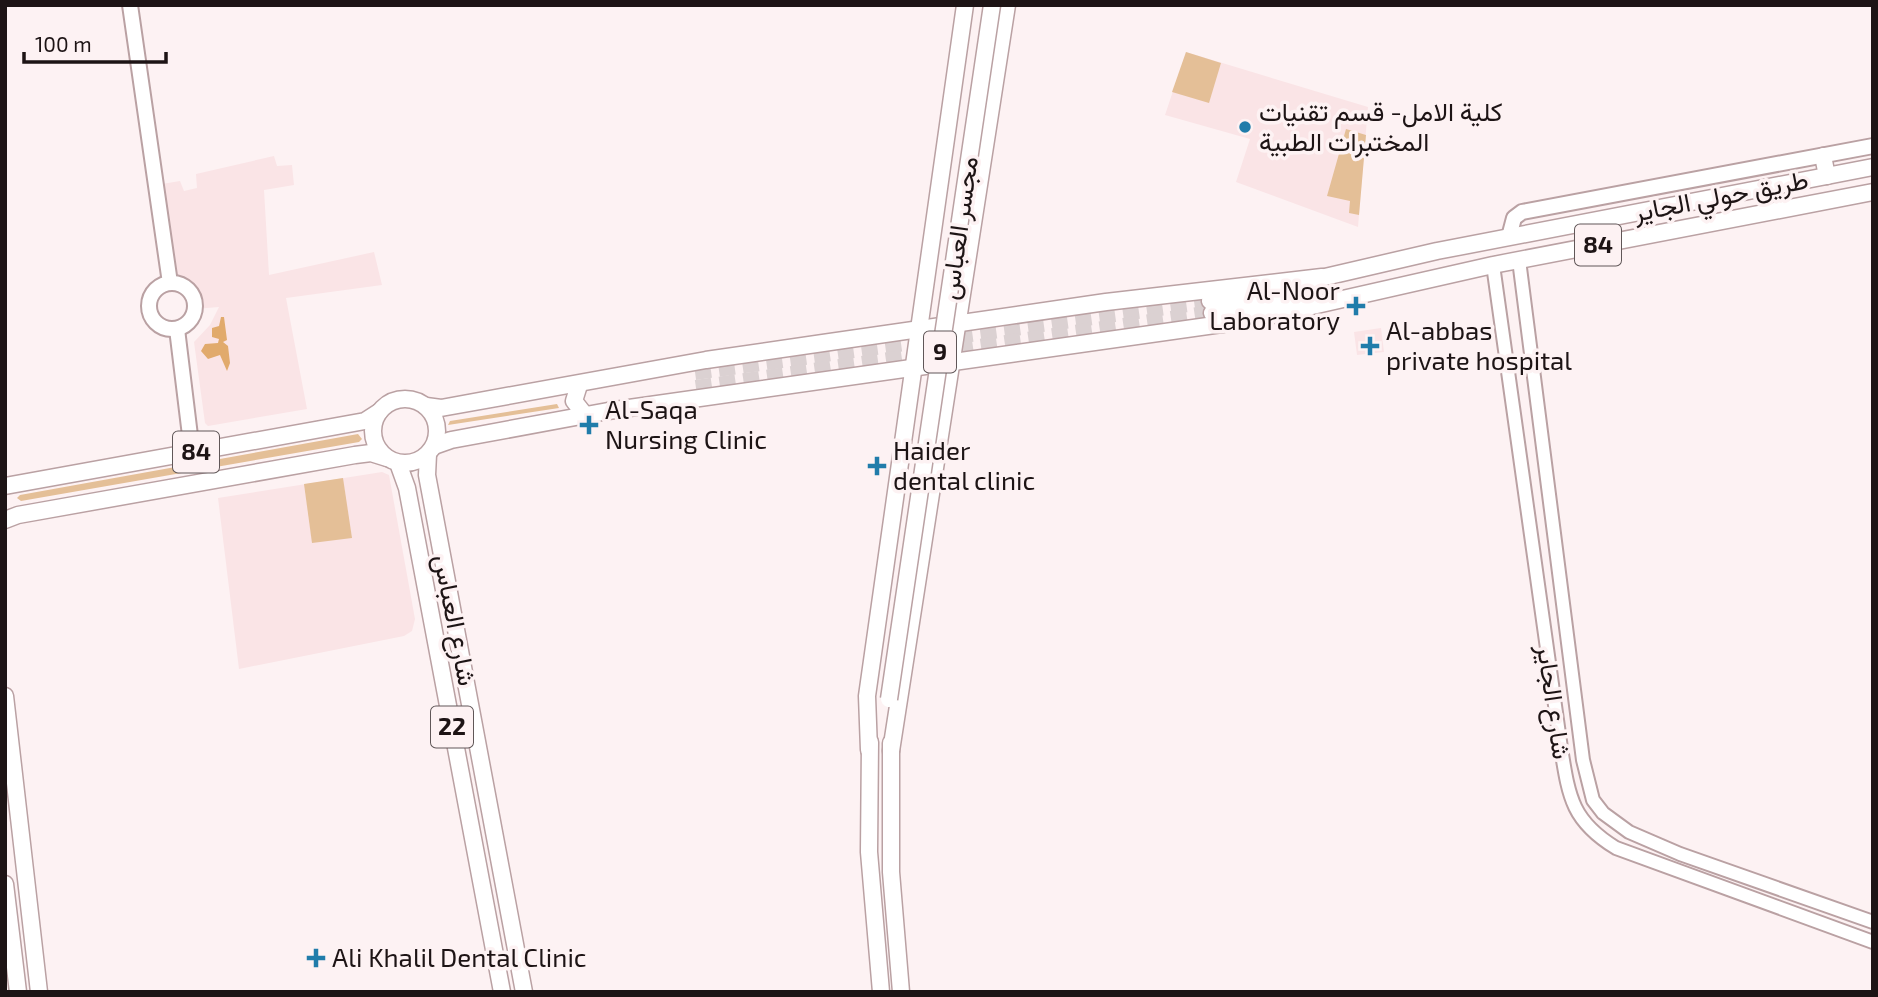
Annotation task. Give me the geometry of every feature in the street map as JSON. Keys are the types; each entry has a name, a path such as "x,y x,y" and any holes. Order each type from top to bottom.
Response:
{"main road":[{"path":"130,5 170,283"},
{"path":"869,750 867,696 965,5"},
{"name":"مجسر العباس","path":"884,699 982,5"},
{"name":"مجسر العباس","path":"884,699 992,5"},
{"path":"891,751 1007,5"},
{"path":"1509,237 1514,218 1522,212 1873,146"},
{"path":"1823,156 1827,176"},
{"name":"طريق حولي الجاير","path":"1322,276 1873,167"},
{"name":"طريق حولي الجاير","path":"1324,301 1493,265 1873,192"},
{"path":"604,381 706,360 919,328 1322,276"},
{"name":"84","path":"1322,276 1211,307 1324,301"},
{"path":"170,283 189,290 195,302 189,322 177,329 158,325 149,309 154,291 170,283"},
{"path":"964,288 971,308 980,315 991,318"},
{"path":"879,334 913,314 925,290"},
{"path":"608,411 1250,320 1324,301"},
{"path":"177,329 192,452"},
{"path":"947,392 958,373 983,359"},
{"path":"885,373 903,379 910,391"},
{"name":"84","path":"8,485 365,421 400,399 442,408 604,381 696,380 608,411 451,440 411,463 392,461 371,453 355,454 12,518"},
{"path":"579,385 574,401 585,415"},
{"path":"556,389 564,404 556,420"},
{"path":"426,406 434,416 438,428 431,450"},
{"path":"379,412 373,437 392,461"},
{"name":"شارع العباس","path":"431,450 427,475 524,992"},
{"name":"شارع العباس","path":"392,461 407,488 502,992"},
{"path":"5,696 39,992"},
{"name":"9","path":"881,992 869,852 869,750 884,699"},
{"name":"9","path":"884,699 891,751 891,872 901,992"},
{"path":"5,884 18,992"}],"street":[{"name":"شارع الجاير","path":"1519,260 1587,784 1603,813 1629,832 1680,854 1873,922"},
{"name":"شارع الجاير","path":"1493,265 1564,770 1575,809 1584,825 1616,848 1873,942"},
{"path":"1533,554 1556,553"}],"shaded area":[{"path":"1186,52 1368,107 1358,227 1236,182 1250,139 1165,115"},
{"path":"1186,52 1221,63 1209,103 1172,92"},
{"path":"1346,129 1366,135 1359,215 1349,213 1350,201 1327,196"},
{"path":"274,156 277,166 292,165 294,185 264,190 269,275 374,252 382,285 286,298 307,409 208,426 205,423 194,342 210,325 219,307 195,309 189,290 170,283 156,185 180,181 184,191 197,188 196,174"},
{"path":"221,317 224,317 227,340 223,342 228,346 230,363 227,371 220,355 208,359 201,351 205,344 218,343 219,339 212,337 212,328 219,326"},
{"path":"1381,328 1384,352 1357,355 1354,332"},
{"path":"557,404 559,408 448,425 450,421"},
{"path":"358,434 362,439 359,442 21,501 17,498 20,495"},
{"path":"382,472 389,475 415,619 412,631 404,636 239,669 218,498"},
{"path":"343,478 352,538 312,543 304,484"}],"tunnel":[{"path":"695,372 1210,301"},
{"path":"696,388 1212,313"}],"place":[{"name":"كلية الامل- قسم تقنيات المختبرات الطبية","path":"1245,127"},
{"name":"Al-Noor Laboratory","path":"1356,306"},
{"name":"Al-abbas private hospital","path":"1370,346"},
{"name":"Al-Saqa Nursing Clinic","path":"589,425"},
{"name":"Haider dental clinic","path":"877,466"},
{"name":"Ali Khalil Dental Clinic","path":"316,958"}]}
